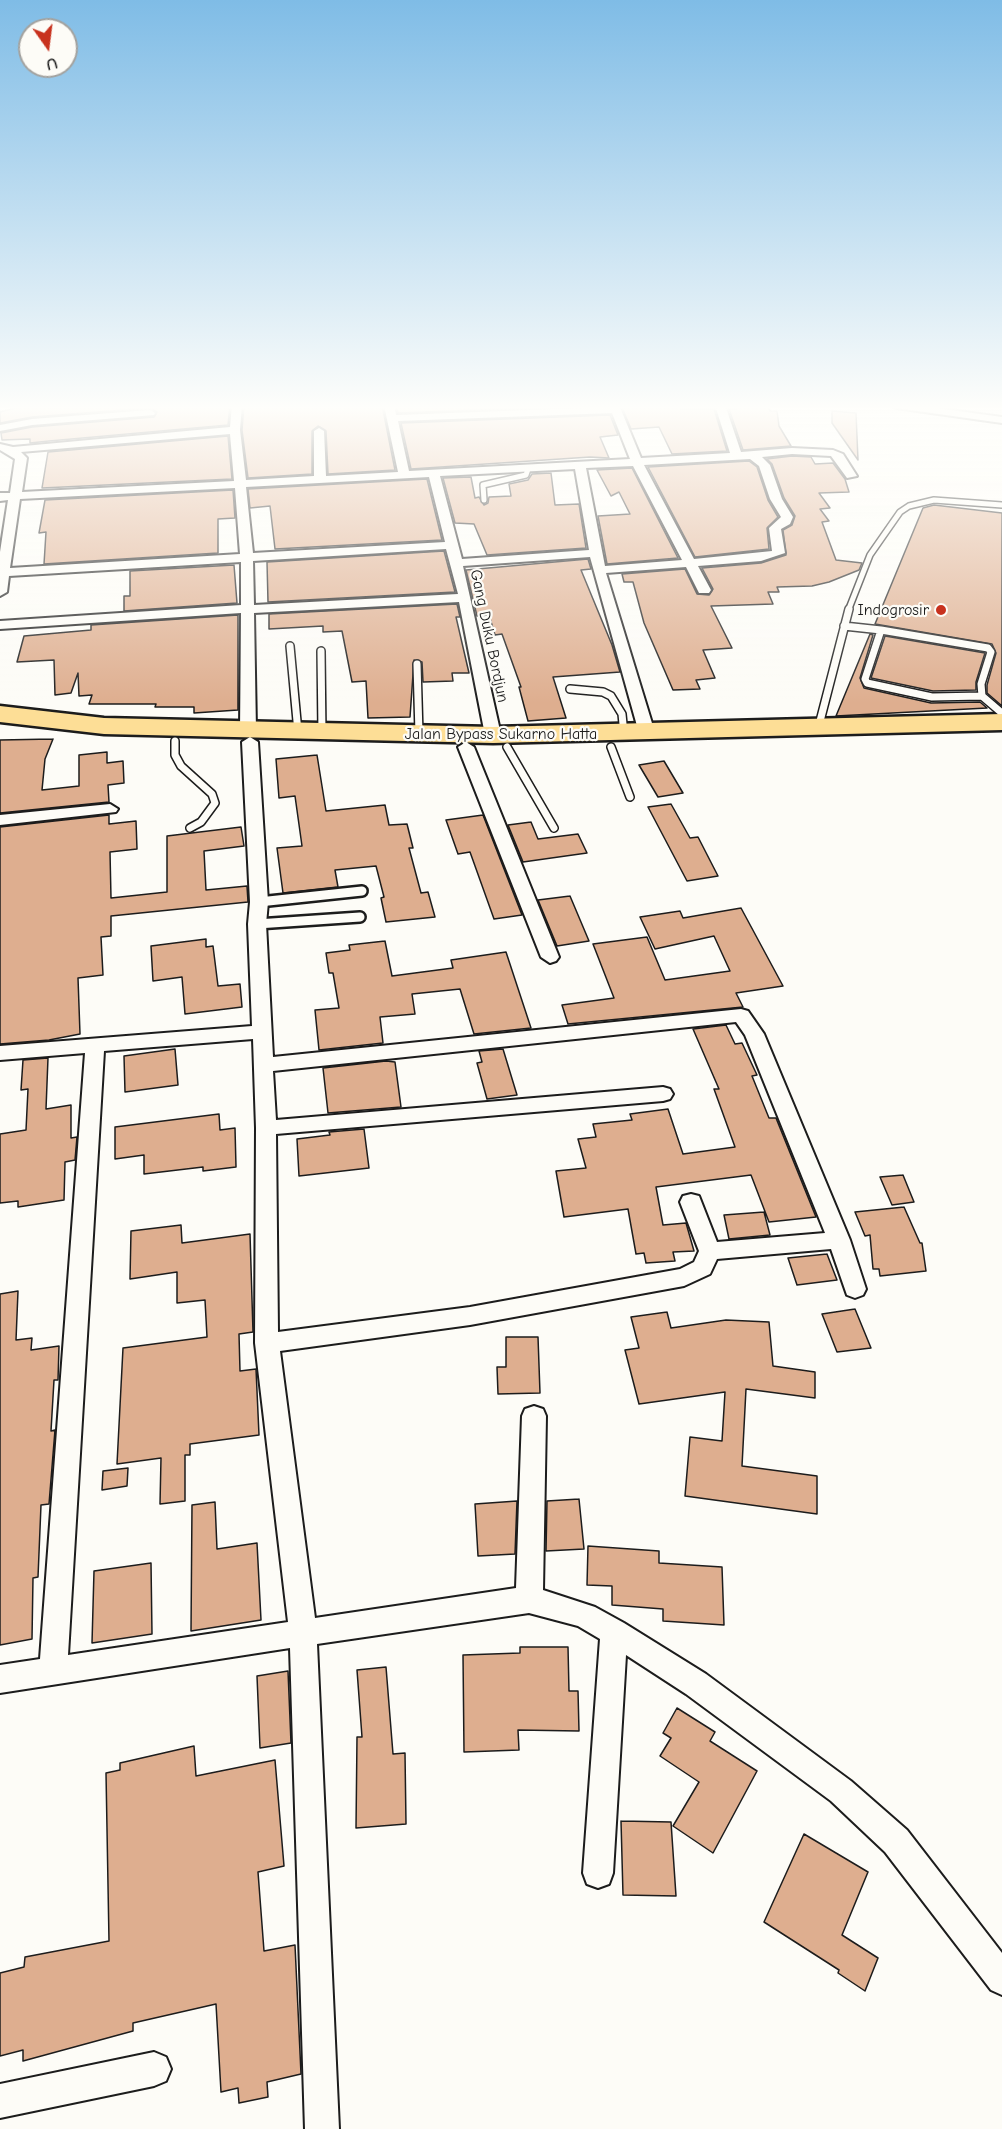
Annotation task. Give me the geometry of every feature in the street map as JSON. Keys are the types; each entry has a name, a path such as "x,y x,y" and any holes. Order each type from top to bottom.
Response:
{"highway":[{"name":"Jalan Bypass Sukarno Hatta","path":"0,714 104,726 249,737 466,747 500,741"},
{"name":"Jalan Bypass Sukarno Hatta","path":"627,738 865,732 1002,722"},
{"name":"Jalan Bypass Sukarno Hatta","path":"0,727 94,737 175,741 310,732 418,734 500,741 822,733"},
{"name":"Jalan Bypass Sukarno Hatta","path":"865,732 1002,737"}],"street":[{"path":"0,592 15,504"},
{"path":"241,504 247,556 249,737 259,902 256,924 266,1128 267,1343 303,1631 322,2129"},
{"name":"Gang Duku Bordjun","path":"441,504 500,741"},
{"path":"587,504 627,738"},
{"path":"660,504 692,562 704,590"},
{"path":"599,570 761,557 779,553 775,528 786,521 787,517 779,504"},
{"path":"4,572 451,545"},
{"path":"456,563 596,554"},
{"path":"0,625 465,598"},
{"path":"466,747 550,957"},
{"path":"0,819 110,809"},
{"path":"264,1065 738,1013 746,1020 754,1034 839,1239 855,1288"},
{"path":"0,1053 262,1032"},
{"path":"53,1671 95,1045"},
{"path":"266,1128 663,1094"},
{"path":"267,1343 470,1316 669,1282 702,1268 710,1251 691,1202"},
{"path":"710,1251 839,1239"},
{"path":"529,1600 534,1416"},
{"path":"0,1678 303,1631 529,1600 585,1617 614,1632 696,1684 841,1791 896,1841 950,1907 1002,1979"},
{"path":"598,1874 614,1632"},
{"path":"0,2102 60,2087 154,2069"}],"lane":[{"path":"822,733 852,597 870,555 900,512 916,504"},
{"path":"844,626 988,648 991,652 981,684 982,696"},
{"path":"881,630 866,679 867,684 932,697 982,696 1002,713"},
{"path":"290,646 310,732"},
{"path":"310,732 321,651"},
{"path":"417,664 420,686 418,734"},
{"path":"570,689 603,692 611,696 622,714 627,738 630,797"},
{"path":"175,741 175,755 181,766 212,794 215,803 201,822 190,828"},
{"path":"500,741 554,828"},
{"path":"259,902 362,891"},
{"path":"256,924 360,918"}],"building":[{"path":"44,504 234,504 235,518 218,519 218,553 44,564 46,532 39,533"},
{"path":"250,504 433,504 442,540 275,549 270,506 250,508"},
{"path":"450,504 579,504 586,548 487,555 474,524 455,523"},
{"path":"625,504 651,504 678,558 607,564 598,516 630,514"},
{"path":"668,504 771,504 778,517 767,528 769,549 695,557"},
{"path":"788,504 827,504 830,508 820,509 829,521 822,522 836,560 862,563 859,570 812,586 777,587 779,592 768,592 773,604 711,606 732,648 703,650 715,678 696,680 700,689 673,690 644,623 633,582 624,582 622,574 685,569 697,594 709,595 713,589 702,568 761,563 786,555 783,530 792,525 795,516"},
{"path":"934,505 1002,513 1002,706 987,693 996,653 992,644 875,624 923,508"},
{"path":"444,551 455,592 268,602 267,562"},
{"path":"588,559 591,569 581,570 612,645 620,672 553,677 566,718 528,721 519,687 521,687 502,634 495,635 489,615 477,616 466,570"},
{"path":"234,565 237,603 124,611 124,596 130,596 130,571"},
{"path":"457,604 460,617 456,617 469,673 452,673 453,681 423,682 422,662 414,660 410,717 368,718 366,681 352,682 342,631 323,632 323,626 269,629 269,614"},
{"path":"238,615 238,710 194,713 194,707 155,707 156,704 89,704 92,695 79,696 78,673 71,693 55,695 54,660 17,662 24,636 91,630 91,625"},
{"path":"870,634 873,635 860,678 864,688 931,703 980,702 987,708 836,716"},
{"path":"885,636 985,653 976,682 976,690 933,691 871,678"},
{"path":"53,739 45,759 42,790 79,786 79,755 107,752 107,763 123,761 124,783 108,785 109,802 0,813 0,740"},
{"path":"317,755 326,811 385,805 389,825 407,824 413,848 409,848 421,893 428,892 435,917 386,922 381,898 384,897 376,866 335,870 338,887 283,893 277,848 302,846 295,796 279,798 276,759"},
{"path":"664,761 683,793 658,797 639,765"},
{"path":"671,804 690,838 698,837 718,876 687,881 648,807"},
{"path":"109,815 109,824 136,821 137,849 110,852 111,898 167,892 167,836 241,827 244,846 204,851 206,890 247,886 248,902 111,916 111,936 101,937 103,975 78,978 80,1034 49,1040 0,1044 0,827"},
{"path":"483,815 522,915 494,919 470,852 458,854 446,820"},
{"path":"531,822 538,839 578,834 587,853 523,862 508,825"},
{"path":"570,896 589,941 557,946 538,900"},
{"path":"741,908 783,986 736,993 743,1007 568,1024 562,1005 614,998 593,944 647,937 665,980 730,971 714,936 655,949 640,917 680,911 683,918"},
{"path":"206,939 206,947 213,946 218,986 240,984 242,1007 185,1014 182,977 153,981 151,946"},
{"path":"385,941 392,976 453,968 451,960 506,952 531,1028 474,1034 460,989 412,994 415,1014 380,1017 383,1043 319,1050 315,1010 339,1008 333,973 329,973 326,953 350,950 349,945"},
{"path":"726,1025 735,1044 742,1043 757,1075 752,1076 769,1118 776,1118 816,1217 769,1222 751,1175 656,1187 663,1225 686,1223 694,1251 673,1252 675,1261 646,1263 644,1253 636,1254 628,1209 564,1217 556,1171 586,1168 578,1139 596,1137 593,1124 632,1120 630,1114 668,1109 683,1154 735,1147 714,1089 719,1089 693,1029"},
{"path":"175,1049 178,1085 125,1092 124,1056"},
{"path":"503,1049 517,1095 487,1099 477,1063 482,1062 479,1051"},
{"path":"48,1058 46,1109 71,1105 71,1138 77,1137 75,1160 65,1162 64,1200 18,1207 18,1201 0,1203 0,1134 26,1130 28,1089 21,1090 23,1060"},
{"path":"395,1062 401,1107 328,1113 323,1068"},
{"path":"219,1114 220,1130 235,1128 236,1167 203,1171 203,1167 144,1174 144,1155 115,1159 115,1127"},
{"path":"364,1129 369,1168 299,1176 297,1139 330,1135 329,1132"},
{"path":"903,1175 914,1202 892,1205 880,1177"},
{"path":"904,1207 922,1243 926,1271 880,1276 879,1269 873,1269 870,1235 865,1236 855,1212"},
{"path":"764,1212 770,1235 729,1239 724,1215"},
{"path":"181,1225 182,1243 250,1234 253,1332 239,1334 240,1371 256,1369 259,1435 190,1444 190,1455 185,1455 185,1501 160,1504 161,1458 117,1464 123,1348 207,1337 205,1300 177,1303 177,1272 130,1279 131,1231"},
{"path":"827,1254 837,1280 797,1285 788,1258"},
{"path":"18,1291 16,1340 32,1338 31,1350 59,1346 58,1380 54,1380 51,1431 55,1430 49,1504 41,1505 38,1577 33,1578 32,1639 0,1645 0,1294"},
{"path":"855,1309 871,1348 837,1352 822,1314"},
{"path":"667,1312 671,1328 726,1320 769,1322 773,1366 815,1372 815,1398 746,1389 742,1466 817,1476 817,1514 685,1496 690,1437 722,1441 725,1392 639,1404 625,1350 639,1348 631,1317"},
{"path":"506,1337 538,1337 540,1393 498,1394 497,1367 506,1367"},
{"path":"128,1468 127,1486 102,1490 103,1471"},
{"path":"579,1499 584,1549 546,1551 547,1501"},
{"path":"517,1501 515,1554 478,1556 475,1504"},
{"path":"215,1502 217,1549 257,1543 261,1620 191,1631 192,1505"},
{"path":"588,1546 659,1551 659,1563 722,1567 724,1625 663,1621 663,1609 612,1605 612,1586 587,1585"},
{"path":"151,1563 152,1634 92,1643 94,1571"},
{"path":"520,1647 568,1647 569,1691 578,1691 579,1731 518,1730 519,1750 464,1752 463,1655 520,1653"},
{"path":"386,1667 393,1754 405,1753 406,1824 356,1828 357,1737 362,1737 357,1670"},
{"path":"288,1671 291,1743 260,1748 257,1676"},
{"path":"677,1708 715,1732 710,1741 757,1771 713,1853 673,1826 699,1782 660,1756 671,1738 663,1733"},
{"path":"194,1746 196,1776 275,1760 284,1866 258,1872 264,1951 295,1945 301,2074 267,2082 268,2097 239,2103 238,2088 221,2092 216,2004 133,2023 133,2031 23,2061 23,2050 0,2056 0,1973 24,1967 25,1957 109,1941 106,1773 120,1770 120,1763"},
{"path":"621,1821 671,1822 676,1896 623,1895"},
{"path":"804,1834 868,1872 842,1935 878,1958 865,1991 838,1973 839,1970 764,1922"}],"place":[{"name":"Indogrosir","path":"941,610"}]}
